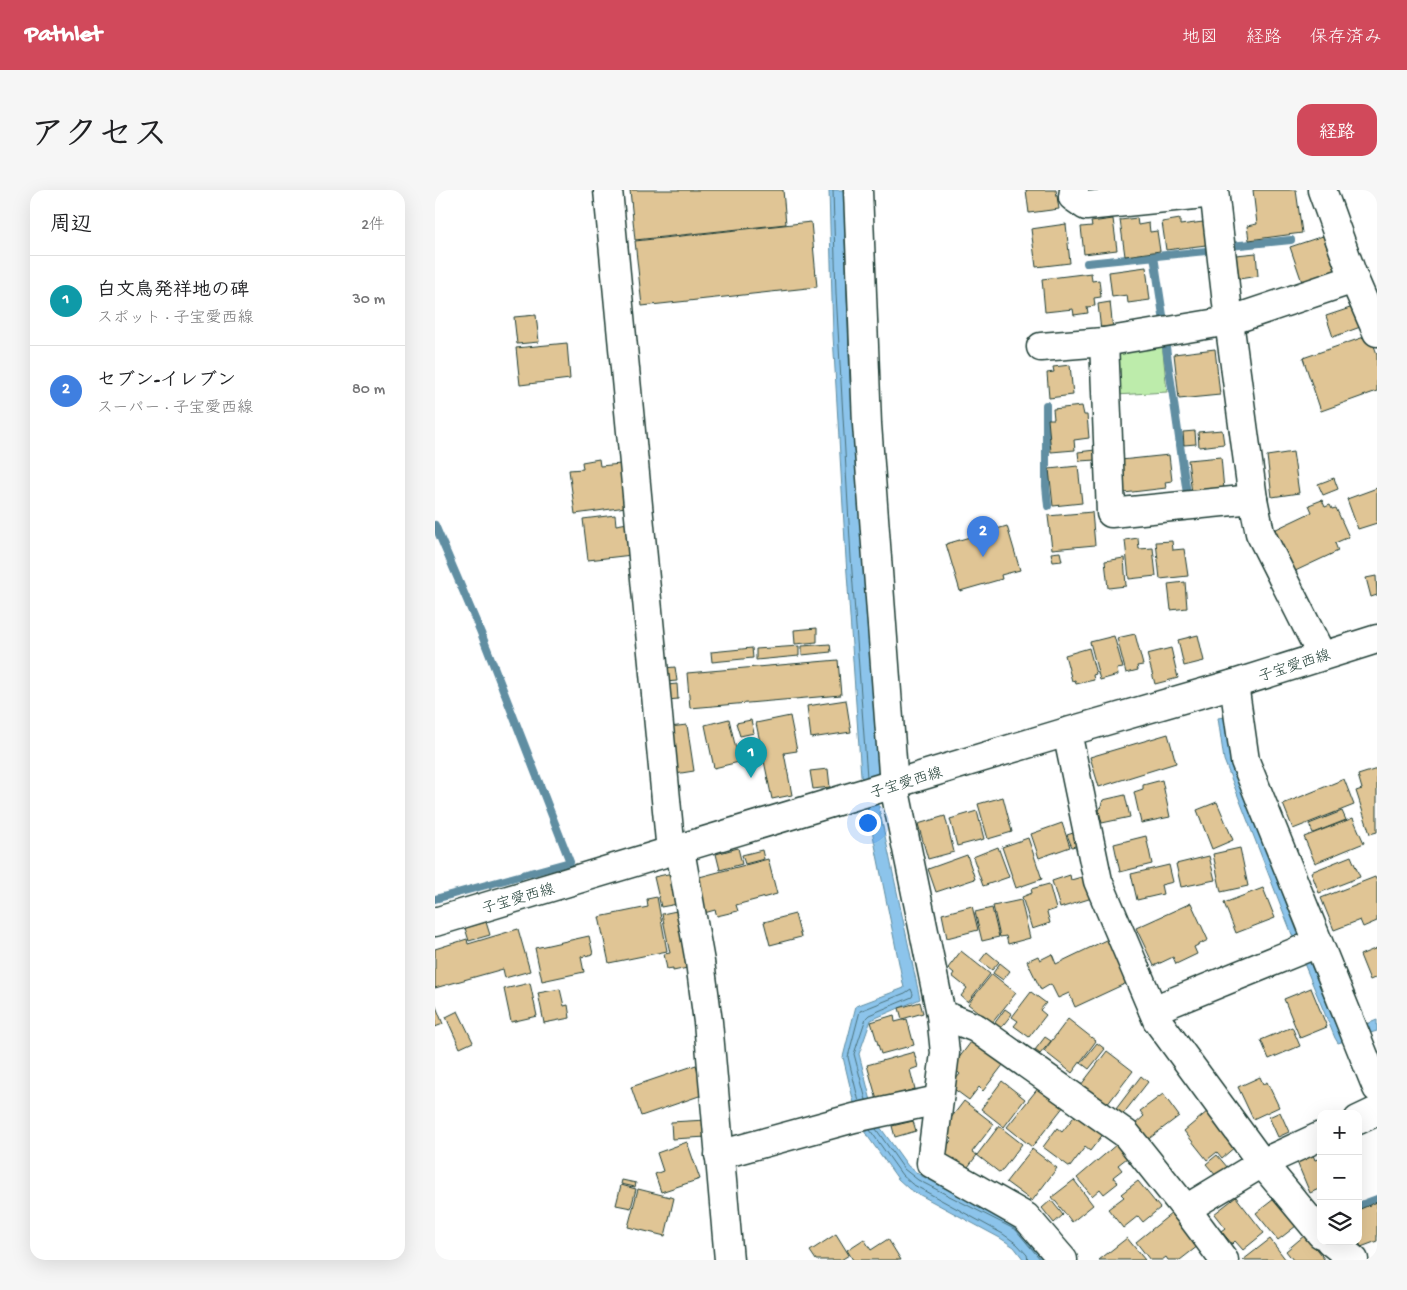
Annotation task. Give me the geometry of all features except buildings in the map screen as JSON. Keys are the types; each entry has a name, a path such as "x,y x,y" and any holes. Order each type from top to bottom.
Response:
{"street":[{"path":"608,190 675,851 700,962 729,1260"},
{"path":"858,190 879,790 941,1014 945,1053 931,1164 1026,1217 1063,1260"},
{"path":"1074,190 1073,197 1086,206 1214,192 1253,499 1260,533 1322,656"},
{"path":"1322,190 1354,279 1377,332"},
{"path":"1041,347 1104,342 1229,321 1354,279"},
{"path":"1104,342 1111,513 1253,499"},
{"name":"子宝愛西線","path":"435,922 1067,732 1234,684 1377,639"},
{"path":"1234,684 1245,761 1307,947 1355,1033 1377,1088"},
{"path":"1067,732 1098,881 1157,1020 1262,1163 1317,1229"},
{"path":"1153,1010 1307,947"},
{"path":"941,1014 976,1028 1126,1134 1224,1260"},
{"path":"719,1155 866,1116 938,1100"},
{"path":"1362,1118 1377,1111"},
{"path":"1186,1209 1262,1163 1317,1138"},
{"path":"1335,1245 1354,1260"}],"green space":[{"path":"1162,342 1167,392 1116,395 1114,355"}],"water":[{"path":"829,190 849,190 883,764 878,778 879,808 920,999 871,1020 859,1054 880,1127 908,1166 920,1175 1019,1227 1048,1260 1024,1260 1014,1247 1000,1238 909,1189 898,1179 859,1124 843,1057 856,1006 904,988 861,776 833,335"},
{"path":"1224,717 1230,757 1298,934 1337,1028 1367,1024 1377,1020 1377,1031 1338,1043 1335,1038 1293,937 1224,760 1218,718"}],"waterway":[{"path":"1230,246 1291,240"},
{"path":"1087,263 1206,251"},
{"path":"1154,256 1164,322"},
{"path":"1166,347 1187,494"},
{"path":"1046,405 1046,486 1048,506"},
{"path":"435,525 481,633 570,862 435,899"},
{"path":"1362,1205 1377,1199"}],"place":[{"name":"セブン-イレブン","path":"983,557"},
{"name":"白文鳥発祥地の碑","path":"751,778"}]}
